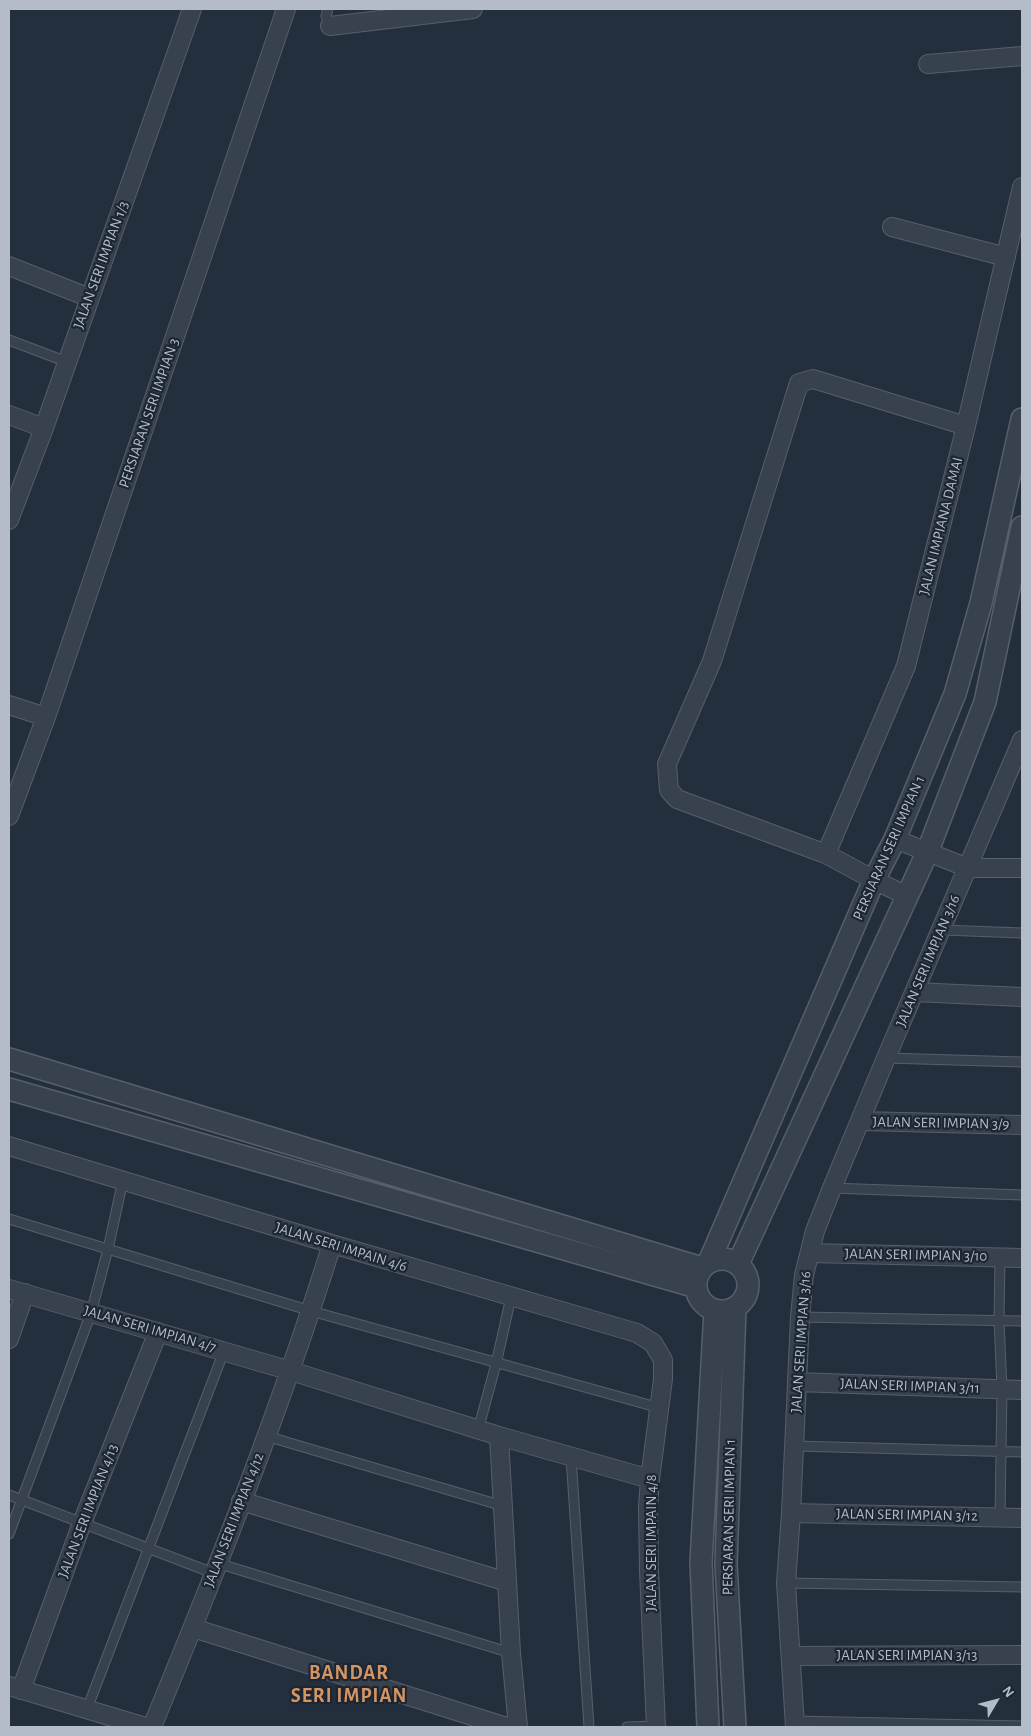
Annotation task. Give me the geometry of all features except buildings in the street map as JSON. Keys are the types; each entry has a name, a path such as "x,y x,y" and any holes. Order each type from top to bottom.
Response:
{"street":[{"name":"JALAN SERI IMPIAN 1/3","path":"9,520 13,494 44,428 192,9"},
{"name":"PERSIARAN SERI IMPIAN 3","path":"9,816 46,717 286,9"},
{"path":"329,17 473,9"},
{"path":"928,64 1022,56"},
{"name":"JALAN IMPIANA DAMAI","path":"826,854 906,666 966,426 1022,186"},
{"path":"892,227 1006,257"},
{"path":"9,266 90,298"},
{"path":"907,896 826,854 676,799 669,790 667,764 712,661 798,383 813,379 966,426"},
{"path":"9,415 44,428"},
{"name":"PERSIARAN SERI IMPIAN 1","path":"702,1272 874,880 895,839 955,694 980,603 1022,419"},
{"path":"738,1264 927,853 985,702 1022,527"},
{"path":"9,705 46,717"},
{"name":"JALAN SERI IMPIAN 3/16","path":"795,1724 786,1583 800,1317 804,1275 815,1231 832,1188 1022,740"},
{"path":"895,839 968,868 1022,868"},
{"path":"915,992 1022,997"},
{"path":"9,1059 702,1272"},
{"path":"9,1089 702,1272"},
{"name":"JALAN SERI IMPIAN 3/9","path":"860,1121 1022,1125"},
{"name":"JALAN SERI IMPAIN 4/6","path":"9,1146 332,1244 637,1332 653,1343 663,1360"},
{"name":"JALAN SERI IMPIAN 4/12","path":"152,1727 266,1436 311,1311 332,1244"},
{"name":"JALAN SERI IMPIAN 3/10","path":"810,1253 1022,1258"},
{"path":"719,1259 729,1260 738,1264 745,1272 748,1282 747,1292 742,1301 725,1309 706,1305 699,1297 702,1272 719,1259"},
{"path":"9,1339 17,1291"},
{"name":"JALAN SERI IMPIAN 4/7","path":"17,1291 224,1351 478,1430 650,1479"},
{"path":"708,1727 701,1562 725,1309"},
{"name":"PERSIARAN SERI IMPIAN 1","path":"725,1309 726,1564 735,1727"},
{"name":"JALAN SERI IMPIAN 4/13","path":"15,1688 158,1332"},
{"name":"JALAN SERI IMPAIN 4/8","path":"656,1726 648,1571 648,1507 660,1408 663,1360"},
{"name":"JALAN SERI IMPIAN 3/11","path":"797,1382 1022,1390"},
{"path":"499,1436 511,1653 518,1727"},
{"path":"241,1501 507,1582"},
{"name":"JALAN SERI IMPIAN 3/12","path":"791,1513 1022,1518"},
{"path":"192,1628 507,1727"},
{"name":"JALAN SERI IMPIAN 3/13","path":"792,1656 1022,1655"},
{"path":"15,1688 146,1727"}],"lane":[{"path":"9,340 67,362"},
{"path":"942,930 1022,933"},
{"path":"886,1058 1022,1062"},
{"path":"9,1534 91,1313 108,1250 123,1180"},
{"path":"832,1188 1022,1195"},
{"path":"9,1219 311,1311 496,1364 660,1408"},
{"path":"1000,1257 1002,1389 1000,1517"},
{"path":"478,1430 496,1364 511,1297"},
{"path":"800,1317 1022,1321"},
{"path":"87,1709 147,1548 224,1351"},
{"path":"266,1436 503,1506"},
{"path":"794,1446 1022,1452"},
{"path":"571,1457 589,1727"},
{"path":"9,1495 147,1548 511,1653"},
{"path":"786,1583 1022,1588"},
{"path":"795,1724 1022,1726"},
{"path":"627,1727 656,1726"}],"district":[{"name":"BANDAR SERI IMPIAN","path":"349,1684"}]}
